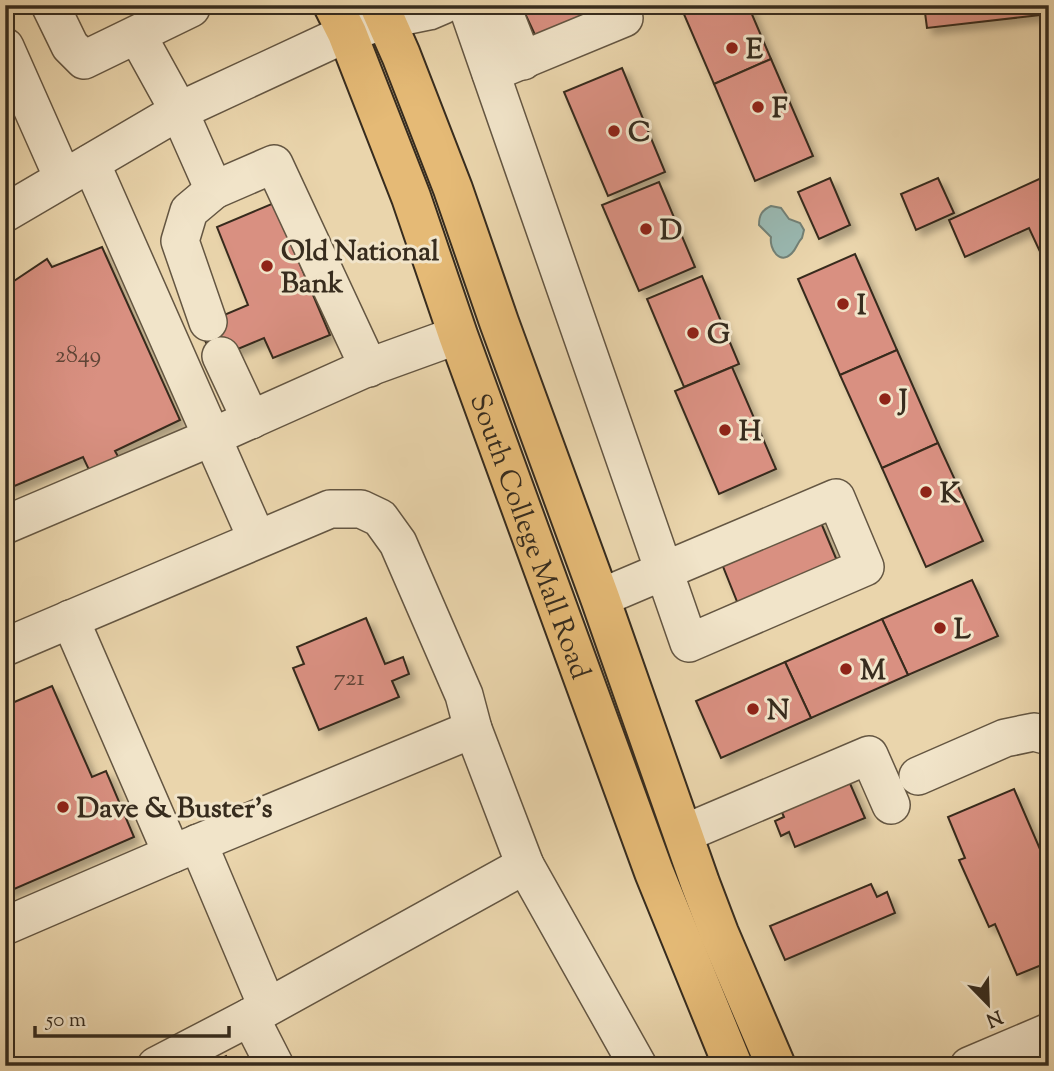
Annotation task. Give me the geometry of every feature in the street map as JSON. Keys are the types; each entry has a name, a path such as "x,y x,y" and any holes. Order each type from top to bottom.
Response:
{"main road":[{"name":"South College Mall Road","path":"382,13 453,189 719,933 776,1066"},
{"name":"South College Mall Road","path":"340,19 411,197 458,335 640,836 733,1066"},
{"path":"640,836 683,834"},
{"path":"683,947 719,933"},
{"path":"707,1005 748,1003"}],"street":[{"path":"50,5 70,46 84,60 191,8"},
{"path":"5,213 340,19 382,13 429,11 443,5"},
{"path":"467,5 507,67"},
{"path":"501,5 507,67 664,571 689,643 865,568 835,498 664,571 600,598"},
{"path":"507,67 624,18 618,5"},
{"path":"137,35 179,111 214,190"},
{"path":"5,47 77,170 104,195 257,539"},
{"path":"208,322 180,241 189,211 214,190 274,164 369,368"},
{"path":"5,525 369,368 458,335"},
{"path":"221,356 251,420"},
{"path":"5,647 331,509 361,509 380,518 398,543 464,695 473,729 526,865 638,1066"},
{"path":"70,619 185,848 258,1011 275,1066"},
{"path":"5,926 473,729"},
{"path":"918,776 1005,738 1034,732 1049,736"},
{"path":"683,834 869,755 891,805"},
{"path":"156,1066 526,865"},
{"path":"969,1066 1046,1040"}],"water":[{"path":"771,206 781,208 789,219 800,223 804,230 802,238 788,257 783,258 776,254 771,237 759,225 762,213"}],"building":[{"path":"521,5 591,5 594,12 537,39"},
{"name":"E","path":"680,5 748,5 771,59 714,84"},
{"path":"924,5 1049,5 1049,14 927,28"},
{"name":"F","path":"771,59 813,156 755,181 714,84"},
{"name":"C","path":"622,68 665,172 608,196 564,92"},
{"path":"1049,160 1049,271 1029,228 965,257 949,220 1046,176 1041,164"},
{"path":"830,178 850,225 819,239 798,192"},
{"path":"938,178 954,213 916,230 901,194"},
{"name":"D","path":"659,182 695,267 639,291 602,205"},
{"name":"Old National Bank","path":"274,203 330,335 273,358 264,338 214,359 198,326 248,305 217,227"},
{"path":"102,247 180,420 115,451 120,460 91,474 83,457 5,490 5,287 47,259 52,267"},
{"name":"I","path":"855,254 897,350 840,375 798,279"},
{"name":"G","path":"702,276 739,364 684,387 647,299"},
{"name":"J","path":"897,350 938,443 882,468 840,375"},
{"name":"H","path":"732,367 776,469 719,494 675,391"},
{"name":"K","path":"938,443 983,541 926,567 882,468"},
{"path":"819,518 838,563 738,604 720,559"},
{"name":"L","path":"972,580 998,636 908,675 882,619"},
{"path":"366,618 385,664 403,657 409,674 392,681 399,697 319,730 293,668 304,664 297,647"},
{"name":"M","path":"882,619 908,675 811,718 785,662"},
{"name":"N","path":"785,662 811,718 721,758 696,701"},
{"name":"Dave & Buster's","path":"52,686 92,777 106,771 134,837 5,893 5,706"},
{"path":"845,772 865,818 795,847 789,832 781,836 775,821 784,817 777,801"},
{"path":"1014,789 1049,870 1049,962 1017,975 995,924 989,927 959,860 965,858 948,817"},
{"path":"871,884 877,897 887,892 895,913 785,960 770,926"},
{"path":"226,1056 231,1066 207,1066"}],"place":[{"name":"E","path":"732,48"},
{"name":"F","path":"758,107"},
{"name":"C","path":"614,131"},
{"name":"D","path":"646,229"},
{"name":"Old National Bank","path":"267,266"},
{"name":"I","path":"843,304"},
{"name":"G","path":"693,333"},
{"name":"J","path":"885,399"},
{"name":"H","path":"725,430"},
{"name":"K","path":"926,492"},
{"name":"L","path":"940,628"},
{"name":"M","path":"846,669"},
{"name":"N","path":"753,709"},
{"name":"Dave & Buster's","path":"63,807"}]}
